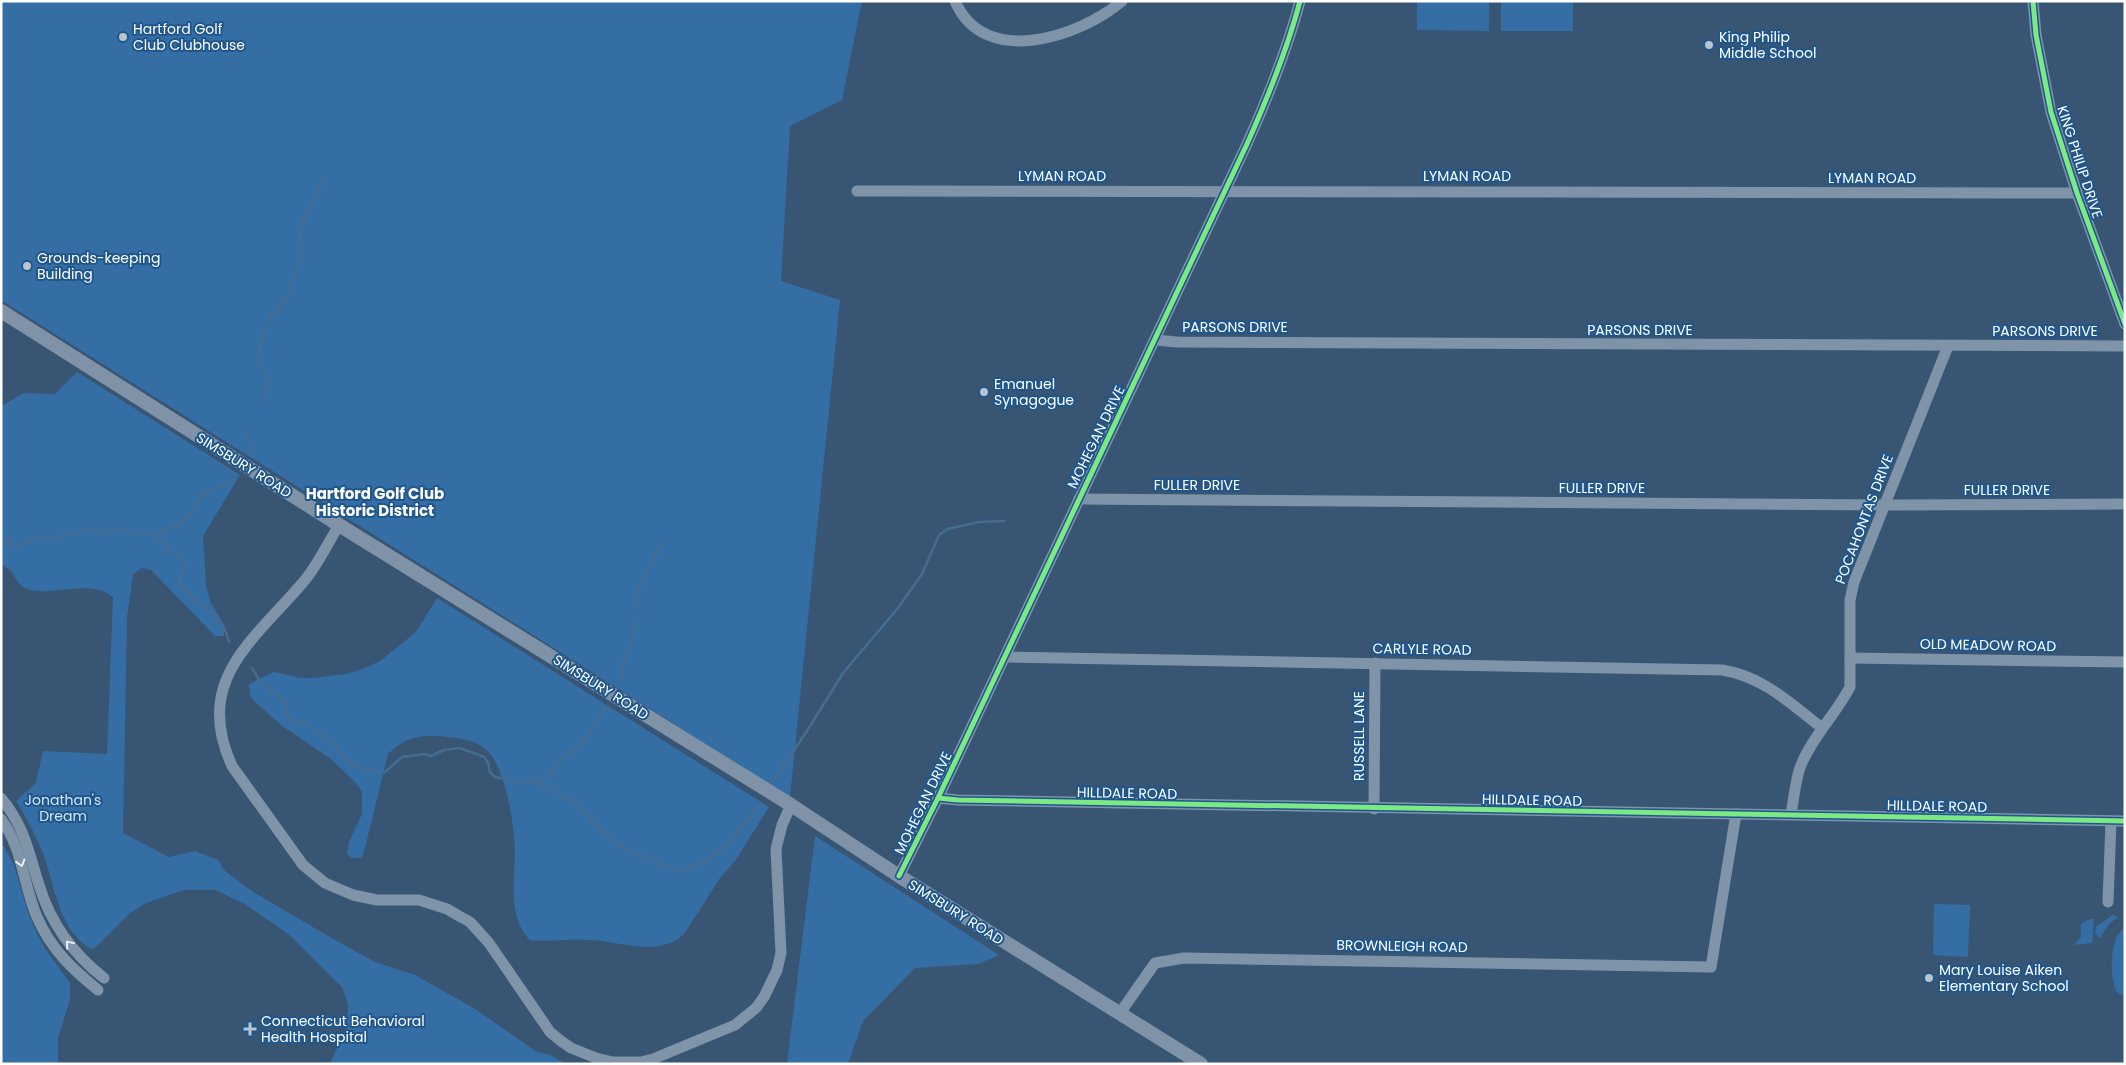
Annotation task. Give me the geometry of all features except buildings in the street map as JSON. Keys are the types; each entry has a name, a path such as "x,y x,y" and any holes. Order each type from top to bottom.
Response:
{"main road":[{"name":"SIMSBURY ROAD","path":"1,310 339,525 791,805 899,876 1200,1064"}],"street":[{"path":"955,1 960,13 973,27 994,38 1016,42 1042,39 1069,32 1108,14 1122,1"},
{"name":"MOHEGAN DRIVE","path":"899,876 938,798 1225,190 1273,85 1292,34 1300,1"},
{"name":"KING PHILIP DRIVE","path":"2033,1 2036,35 2051,112 2077,193 2125,324"},
{"name":"LYMAN ROAD","path":"857,191 1225,190 2077,193"},
{"name":"PARSONS DRIVE","path":"1155,340 1187,342 2125,346"},
{"name":"POCAHONTAS DRIVE","path":"1791,814 1800,766 1822,728 1844,699 1850,687 1851,592 1948,346"},
{"name":"FULLER DRIVE","path":"1079,500 1884,505 2125,504"},
{"path":"339,525 312,570 245,647 226,679 218,714 226,754 232,766 303,865 325,883 353,895 377,900 419,900 447,909 470,922 489,943 550,1032 571,1048 612,1062 641,1062 722,1032 735,1025 756,1008 772,984 778,970 781,953 776,849 782,825 791,805"},
{"name":"CARLYLE ROAD","path":"1005,657 1722,670 1748,676 1765,684 1822,728"},
{"name":"OLD MEADOW ROAD","path":"1850,658 2125,662"},
{"name":"RUSSELL LANE","path":"1374,809 1375,663"},
{"path":"1,798 26,838 43,895 59,931 86,963 104,978"},
{"name":"HILLDALE ROAD","path":"938,798 1374,809 1791,814 2125,821"},
{"name":"BROWNLEIGH ROAD","path":"1120,1013 1155,963 1176,958 1213,957 1711,967 1736,814"},
{"path":"1,819 16,847 36,915 45,932 69,966 98,990"},
{"path":"2108,902 2111,821"}],"green space":[{"path":"1,1 862,1 842,100 790,126 781,281 840,300 790,797 1,300"},
{"path":"1417,1 1489,1 1489,31 1417,30"},
{"path":"1501,1 1573,1 1573,31 1501,31"},
{"name":"Jonathan's Dream","path":"77,372 240,475 203,536 206,586 211,603 225,626 224,636 215,636 151,570 142,568 133,574 127,618 123,833 169,857 195,851 218,860 225,871 253,892 375,962 415,975 477,1010 535,1051 550,1055 566,1064 330,1064 347,1026 348,1004 342,987 288,934 245,904 215,890 184,890 146,903 130,913 92,949 81,942 72,932 55,894 44,856 28,821 16,801 36,783 43,751 107,754 113,597 103,591 81,588 34,591 22,586 11,571 1,564 1,406 24,393 55,394"},
{"path":"437,598 769,807 735,861 720,878 684,934 675,941 652,947 603,941 530,940 518,921 515,910 515,841 511,812 503,781 498,767 484,748 467,740 423,736 402,743 388,754 364,852 361,858 352,858 347,854 349,842 362,814 362,792 355,782 331,759 281,725 254,701 250,696 249,684 274,672 300,678 315,678 345,674 380,661 416,632"},
{"path":"815,836 999,955 978,964 915,968 863,1021 848,1064 787,1064"},
{"path":"1,841 14,865 28,913 37,934 70,983 70,1000 58,1037 58,1064 1,1064"},
{"path":"1934,904 1970,905 1968,957 1933,955"},
{"path":"2113,915 2118,917 2109,924 2100,938 2095,933 2096,927"},
{"path":"2094,919 2092,943 2074,945 2081,937 2081,924"},
{"path":"2125,928 2125,996 2117,992 2114,986 2112,958 2116,939"}],"waterway":[{"path":"302,247 299,231 325,177"},
{"path":"268,322 277,312 280,304 290,295 289,285 301,261 302,253"},
{"path":"264,402 267,378 259,359 265,329"},
{"path":"245,433 252,448 252,453"},
{"path":"156,535 187,519 197,500 203,494 228,484 236,474"},
{"path":"773,781 843,673 898,608 922,574 939,535 947,529 979,522 1004,521"},
{"path":"1,537 13,545 19,545 37,539 53,538 83,530 104,532 120,529 130,534 143,531 155,536 165,543 169,550 181,556 186,565 180,577 179,585 211,613 226,632 229,642"},
{"path":"637,609 637,600 642,582 649,565 664,542"},
{"path":"621,680 625,656 631,646 636,618"},
{"path":"252,668 261,683 285,703 287,715 292,720 310,726 331,742 351,765 377,772 385,772 402,757 424,754 431,756 444,750 460,748 484,757 490,772 495,777 523,783 537,781 552,774 557,762 580,746 592,731 605,708"},
{"path":"534,782 575,802 616,843 671,869 688,868 713,857 733,838 759,805"}],"cycle path":[{"path":"899,876 938,798 1247,144 1276,74 1300,1"},
{"path":"2033,1 2036,35 2051,112 2077,193 2125,324"},
{"path":"938,798 958,800 2125,821"}],"place":[{"name":"Hartford Golf Club Clubhouse","path":"123,37"},
{"name":"King Philip Middle School","path":"1709,45"},
{"name":"Grounds-keeping Building","path":"27,266"},
{"name":"Emanuel Synagogue","path":"984,392"},
{"name":"Mary Louise Aiken Elementary School","path":"1929,978"},
{"name":"Connecticut Behavioral Health Hospital","path":"250,1029"}],"district":[{"name":"Hartford Golf Club Historic District","path":"375,502"}]}
